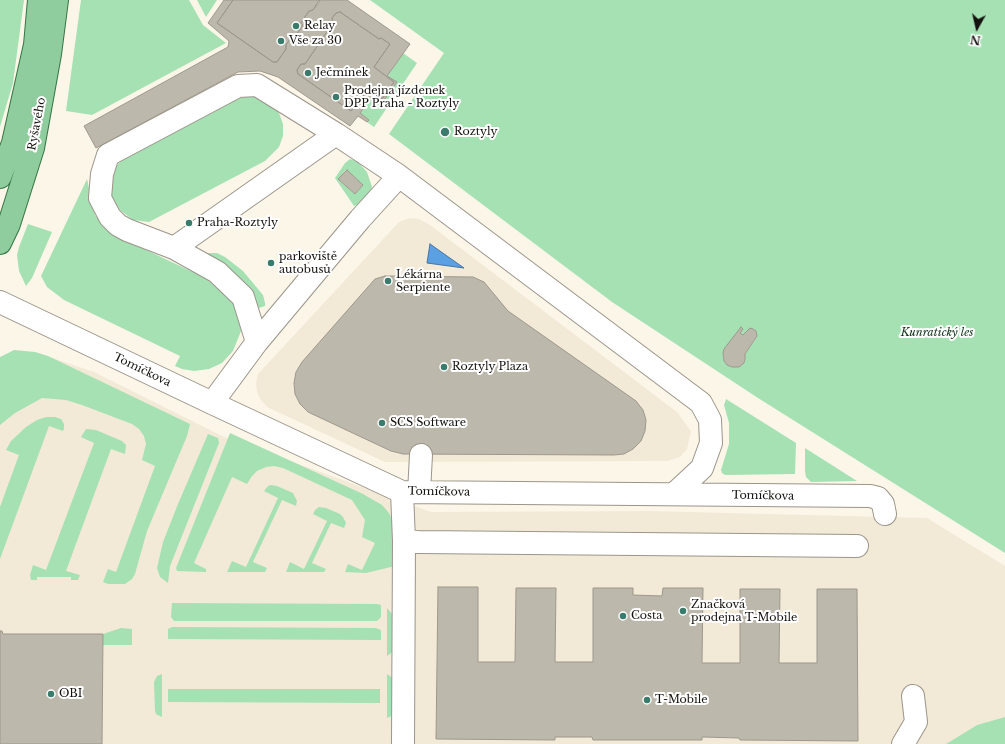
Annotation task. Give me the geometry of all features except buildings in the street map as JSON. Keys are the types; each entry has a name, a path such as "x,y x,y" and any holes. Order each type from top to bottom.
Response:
{"main road":[{"name":"Ryšavého","path":"0,177 13,142 35,45 39,0"},
{"name":"Ryšavého","path":"0,243 9,224 33,148 50,54 57,0"}],"street":[{"path":"257,342 243,297 217,272 174,248 127,230 110,218 100,198 102,174 108,155 238,86 256,85 336,134 399,176 702,403 710,420 711,443 702,468 674,494"},
{"path":"174,248 336,134"},
{"path":"212,403 257,342 360,219 399,176"},
{"name":"Tomíčkova","path":"0,302 212,403 411,492 870,496 878,498 883,504 885,514"},
{"path":"397,732 395,665 403,594 404,541 411,492 421,455"},
{"path":"404,541 857,546"},
{"path":"903,744 916,722 913,696"}],"shaded area":[{"name":"Roztyly Plaza","path":"410,218 419,219 430,225 677,412 691,431 687,449 680,457 668,461 385,462 267,407 260,399 257,392 256,383 258,374 399,222"},
{"path":"35,352 94,372 224,437 431,512 648,511 927,518 1005,566 1005,717 977,725 946,744 0,744 0,380"}],"green space":[{"path":"0,0 24,0 13,83 0,127"},
{"path":"81,0 189,0 203,25 226,43 92,115 66,111"},
{"path":"197,0 217,0 206,17"},
{"name":"Kunratický les","path":"370,0 1005,0 1005,553 758,398 612,302 389,134 444,53","holes":["750,328 755,330 757,334 756,338 745,354 744,363 737,367 727,365 723,358 724,349 740,333 743,335"]},
{"path":"403,53 417,63 374,127 367,122 369,120 360,113 372,96 383,102 396,82 387,76"},
{"path":"254,94 272,104 279,113 283,124 283,136 279,147 265,161 149,222 133,220 120,210 111,196 110,182 114,169 123,158 237,95"},
{"path":"350,159 358,162 367,172 372,187 368,200 354,206 335,178 345,163","holes":["346,170 363,185 355,194 338,179"]},
{"path":"87,179 95,215 101,223 121,238 197,274 218,286 229,295 239,311 241,331 233,351 222,363 209,369 194,371 175,366 180,356 64,300 47,287 41,276"},
{"path":"28,224 52,232 32,278 26,286 19,271 17,255"},
{"path":"208,253 217,253 225,257 243,271 263,295 265,306 259,308 204,256"},
{"path":"14,350 35,352 48,356 190,424 187,436 147,531 135,574 132,579 125,584 108,584 103,582 108,569 116,572 155,466 142,460 146,444 144,436 139,429 132,424 82,405 66,400 42,398 15,413 0,425 0,357"},
{"path":"726,399 796,443 795,474 725,475 722,473 721,470 729,444 729,423 724,405"},
{"path":"46,417 61,419 64,424 64,429 63,431 49,426 0,559 0,507 19,455 6,450 11,441 26,427 37,420"},
{"path":"86,429 96,430 122,441 126,445 125,454 111,449 66,571 80,575 78,580 71,580 71,577 37,577 37,580 31,580 30,575 33,565 46,570 94,443 81,437"},
{"path":"230,433 363,494 382,505 389,513 394,524 395,566 366,573 345,572 348,564 362,570 375,543 362,537 365,520 352,500 283,468 274,466 266,467 257,471 247,484 232,477 194,563 206,569 206,572 177,571 176,568"},
{"path":"208,434 218,438 219,443 170,566 168,583 160,577 157,568 163,542"},
{"path":"805,448 857,481 811,482 806,477"},
{"path":"271,485 293,493 297,501 296,506 282,500 253,562 267,568 265,572 227,572 232,561 246,567 278,498 264,491"},
{"path":"319,507 326,508 340,514 346,523 344,528 331,523 312,563 326,569 324,572 286,572 290,562 304,569 327,521 313,514"},
{"path":"172,603 377,604 381,605 381,617 377,621 174,621 171,617"},
{"path":"387,608 393,615 394,651 387,656"},
{"path":"172,627 376,628 381,630 381,640 168,639 168,629"},
{"path":"121,628 132,629 132,645 103,645 103,634"},
{"path":"162,674 162,717 156,714 155,711 154,682 157,676"},
{"path":"387,674 394,679 393,713 387,718"},
{"path":"168,689 380,689 380,703 168,702"},
{"path":"1005,717 1005,744 946,744 977,725"}],"water":[{"path":"430,244 464,268 427,263"}],"place":[{"name":"Relay","path":"296,26"},
{"name":"Vše za 30","path":"281,41"},
{"name":"Ječmínek","path":"308,73"},
{"name":"Prodejna jízdenek DPP Praha - Roztyly","path":"336,97"},
{"name":"Roztyly","path":"445,132"},
{"name":"Praha-Roztyly","path":"189,223"},
{"name":"parkoviště autobusů","path":"271,263"},
{"name":"Lékárna Serpiente","path":"388,281"},
{"name":"Roztyly Plaza","path":"444,367"},
{"name":"SCS Software","path":"382,423"},
{"name":"Značková prodejna T-Mobile","path":"683,611"},
{"name":"Costa","path":"623,616"},
{"name":"OBI","path":"51,694"},
{"name":"T-Mobile","path":"647,700"}]}
